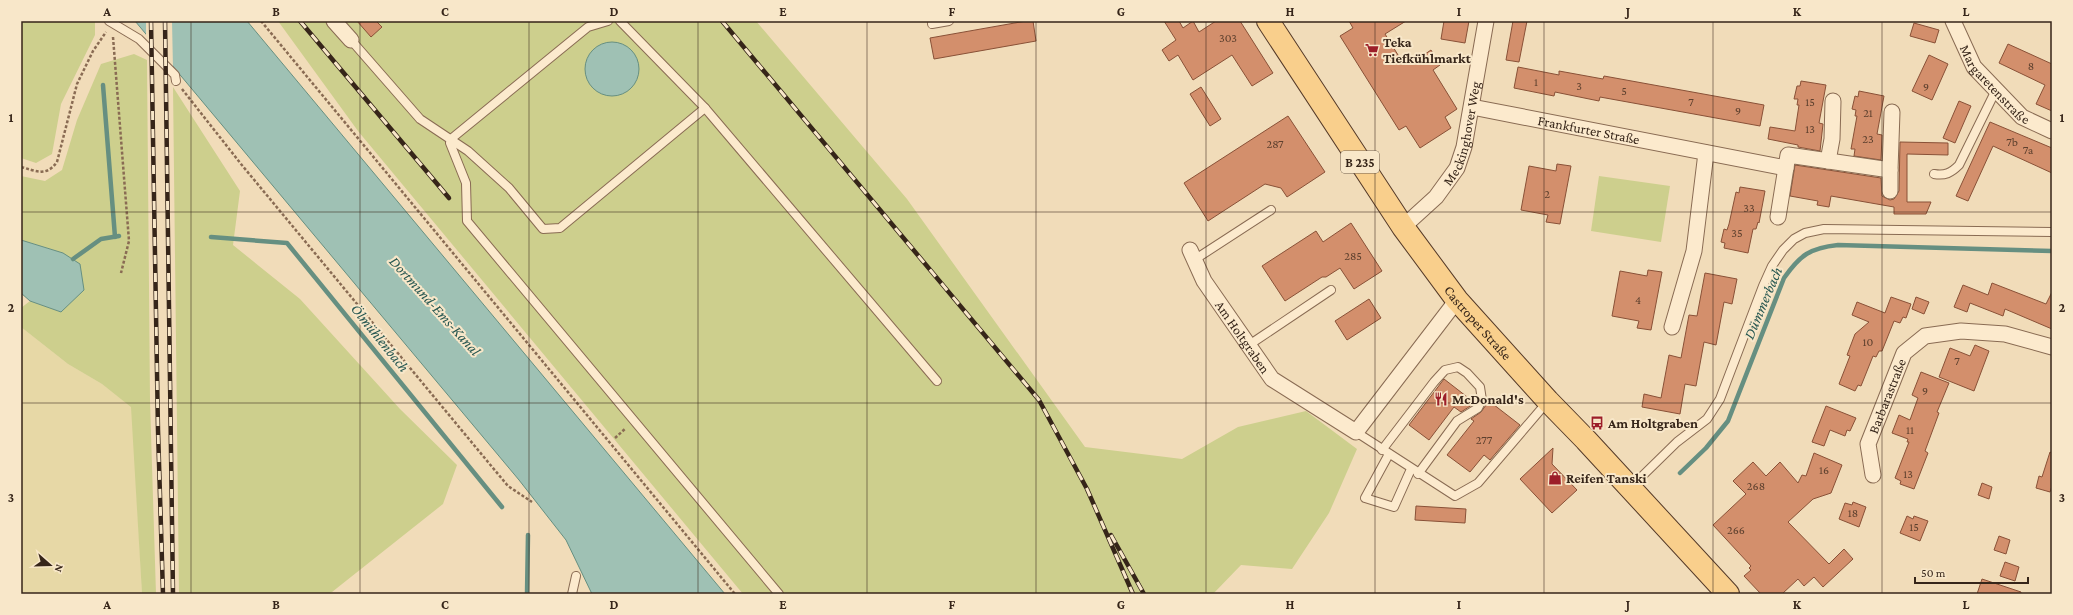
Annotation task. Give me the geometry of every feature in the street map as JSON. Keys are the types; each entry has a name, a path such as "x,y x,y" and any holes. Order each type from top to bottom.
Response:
{"main road":[{"name":"Castroper Straße","path":"1268,21 1404,227 1457,300 1548,401 1728,594"}],"street":[{"path":"334,21 351,40"},
{"name":"Meckinghover Weg","path":"1404,227 1436,197 1457,168 1464,147 1472,107 1486,21"},
{"name":"Margaretenstraße","path":"1953,21 1974,67 2022,117 2052,131"},
{"path":"1828,161 1832,139 1833,101"},
{"name":"Frankfurter Straße","path":"1472,107 1786,168"},
{"path":"1890,191 1892,112"},
{"path":"1672,327 1694,251 1706,153"},
{"path":"1778,217 1788,155 1890,170"},
{"name":"Am Holtgraben","path":"1192,255 1204,281 1272,379 1356,432"},
{"path":"1356,432 1457,300"},
{"name":"Barbarastraße","path":"1873,475 1868,444 1904,353 1925,336 1961,331 2005,334 2052,347"}],"lane":[{"path":"608,21 588,27 451,139 450,143 466,183 467,221 779,594"},
{"path":"620,21 705,108 937,381"},
{"path":"932,24 950,21"},
{"path":"110,23 139,39 175,76 176,81"},
{"path":"351,40 420,119 468,151 509,188 543,229 560,228 705,108"},
{"path":"1934,174 1942,176 1951,173 1959,165 1996,90"},
{"path":"1192,255 1271,210"},
{"path":"1630,488 1678,442 1707,419 1720,399 1747,326 1772,266 1783,250 1794,239 1805,233 1824,229 2052,232"},
{"path":"1249,345 1331,290"},
{"path":"1458,367 1467,373 1480,387 1482,400 1478,408 1457,421 1415,472 1394,507 1365,498 1385,452 1434,382 1445,370 1458,367"},
{"path":"1356,432 1415,472 1455,496 1478,483 1548,401"},
{"path":"572,594 576,576"}],"path":[{"path":"261,21 735,594"},
{"path":"21,167 40,172 52,169 57,162 77,84 93,51 110,23"},
{"path":"110,23 129,241 121,273"},
{"path":"176,81 240,164 508,486 532,502"}],"shaded area":[{"path":"21,327 68,364 102,384 132,407 142,594 21,594"}],"green space":[{"path":"21,21 95,21 95,35 61,104 52,154 36,163 21,158"},
{"path":"278,21 756,21 907,199 1085,447 1182,459 1238,427 1306,411 1357,449 1329,513 1292,569 1241,565 1213,594 743,594 358,131"},
{"path":"134,54 147,60 150,401 156,594 142,594 131,407 102,384 68,364 21,327 21,308 30,301 61,312 63,253 21,240 21,176 45,181 62,170 77,120 101,64"},
{"path":"173,87 240,191 233,245 300,299 400,409 457,465 443,504 332,592 327,594 179,594"},
{"path":"1599,176 1670,186 1661,242 1591,231"}],"water":[{"name":"Dortmund-Ems-Kanal","path":"135,21 247,21 725,594 592,594 566,540 519,480"},
{"path":"612,42 622,44 631,50 637,59 639,69 637,79 631,88 622,94 612,96 602,94 593,88 587,79 585,69 587,59 593,50 602,44"},
{"path":"21,240 63,253 80,264 84,290 61,312 30,301 21,293"}],"pier":[{"path":"146,21 172,21 173,69 146,37"}],"building":[{"path":"357,21 376,21 382,27 371,37"},
{"path":"1033,21 1036,41 934,59 930,38"},
{"path":"1164,21 1179,21 1183,28 1193,21 1199,32 1216,21 1240,21 1273,73 1252,86 1232,55 1193,80 1178,55 1169,61 1162,50 1176,40"},
{"path":"1349,21 1406,21 1385,34 1403,63 1410,59 1412,63 1431,50 1440,65 1433,70 1457,109 1445,117 1451,128 1420,148 1406,126 1399,130 1340,36 1353,28"},
{"path":"1444,21 1469,21 1465,43 1441,39"},
{"path":"1513,21 1527,21 1519,62 1506,60"},
{"path":"1914,23 1939,30 1935,43 1910,36"},
{"path":"2008,44 2052,64 2052,111 2036,104 2045,85 1999,63"},
{"path":"1929,55 1948,64 1932,100 1912,91"},
{"path":"1518,67 1559,75 1559,71 1603,79 1604,76 1764,105 1760,126 1600,97 1599,101 1555,92 1554,96 1514,88"},
{"path":"1801,81 1826,85 1819,123 1823,124 1820,151 1768,139 1770,127 1795,131 1799,105 1797,105 1798,99 1794,99 1797,86 1800,86"},
{"path":"1201,87 1221,119 1210,126 1190,94"},
{"path":"1859,91 1884,96 1877,134 1882,135 1881,160 1854,156 1855,149 1851,149 1857,116 1855,116 1856,110 1852,109 1855,96 1858,97"},
{"path":"1959,101 1971,106 1955,143 1943,138"},
{"path":"1288,116 1325,172 1287,197 1281,188 1265,184 1208,221 1184,183"},
{"path":"1990,122 2052,148 2052,173 1993,146 1968,201 1956,196"},
{"path":"1900,142 1948,143 1948,155 1907,154 1907,202 1931,202 1926,214 1894,214 1894,207 1831,196 1829,207 1817,205 1818,201 1790,196 1795,165 1881,178 1882,196 1890,200 1894,199 1899,191"},
{"path":"1557,164 1571,166 1560,224 1546,222 1548,215 1521,210 1529,166 1556,171"},
{"path":"1740,187 1765,191 1759,223 1758,222 1756,229 1753,229 1748,253 1724,248 1725,243 1721,242 1724,229 1727,230 1729,224 1736,192 1739,193"},
{"path":"1351,223 1382,271 1354,289 1340,268 1326,277 1322,277 1285,301 1262,266 1316,231 1323,242"},
{"path":"1648,270 1662,272 1651,330 1637,328 1639,321 1612,316 1620,271 1647,276"},
{"path":"1705,273 1737,279 1732,304 1724,302 1716,345 1704,342 1696,386 1685,384 1680,414 1642,407 1644,394 1661,398 1669,355 1681,358 1689,315 1697,316"},
{"path":"1992,283 2046,304 2052,292 2052,329 2005,309 2003,316 1970,303 1967,312 1954,307 1963,285 1988,295"},
{"path":"1891,297 1911,304 1906,318 1903,317 1900,323 1894,321 1882,351 1879,351 1876,357 1873,356 1861,386 1858,385 1855,391 1839,384 1850,356 1847,355 1855,334 1869,322 1852,315 1857,302 1885,313"},
{"path":"1916,297 1929,302 1924,314 1912,309"},
{"path":"1369,299 1381,318 1347,340 1335,321"},
{"path":"1975,345 1989,351 1974,391 1939,377 1950,348 1970,356"},
{"path":"1921,372 1949,383 1937,412 1939,413 1925,451 1928,453 1914,489 1900,484 1901,481 1895,478 1909,442 1907,442 1908,439 1892,433 1899,415 1910,420 1918,398 1912,395"},
{"path":"1444,379 1475,403 1461,412 1454,407 1429,440 1409,425"},
{"path":"1489,401 1520,425 1490,460 1484,455 1470,472 1447,455 1474,421 1471,419 1481,412"},
{"path":"1826,406 1856,418 1850,431 1847,430 1845,436 1830,430 1824,446 1812,442"},
{"path":"1553,448 1552,464 1577,490 1552,513 1520,479"},
{"path":"2050,452 2052,453 2052,486 2050,492 2036,488 2039,476 2042,477"},
{"path":"1814,453 1842,465 1831,493 1813,499 1788,522 1829,564 1844,549 1853,559 1823,587 1814,577 1804,586 1798,579 1782,594 1761,594 1744,576 1751,570 1749,568 1751,566 1713,525 1746,494 1733,481 1753,462 1766,476 1780,462 1798,483 1802,475 1806,476"},
{"path":"1982,483 1992,487 1989,499 1978,495"},
{"path":"1853,502 1866,507 1859,527 1839,519 1845,503 1852,505"},
{"path":"1416,506 1466,509 1465,523 1415,520"},
{"path":"1907,516 1913,519 1914,516 1928,521 1920,541 1900,533"},
{"path":"1999,536 2010,540 2006,554 1994,550"},
{"path":"2005,562 2019,567 2015,581 2000,576"},
{"path":"1982,579 2021,592 2021,594 1977,594"}],"waterway":[{"path":"103,85 115,237"},
{"name":"Ölmühlenbach","path":"73,259 101,239 119,236"},
{"name":"Ölmühlenbach","path":"211,237 287,243 502,507"},
{"name":"Dümmerbach","path":"1680,473 1706,448 1728,421 1784,278 1795,264 1806,254 1820,248 1838,245 2052,251"},
{"name":"Ölmühlenbach","path":"527,594 528,535"}],"railway":[{"path":"151,21 158,430 163,594"},
{"path":"165,21 173,594"},
{"path":"300,21 449,198"},
{"path":"722,21 1039,400 1087,489 1133,594"},
{"path":"1111,535 1144,594"}],"place":[{"name":"Teka Tiefkühlmarkt","path":"1372,50"},
{"name":"McDonald's","path":"1441,399"},
{"name":"Am Holtgraben","path":"1597,423"},
{"name":"Reifen Tanski","path":"1555,478"}]}
